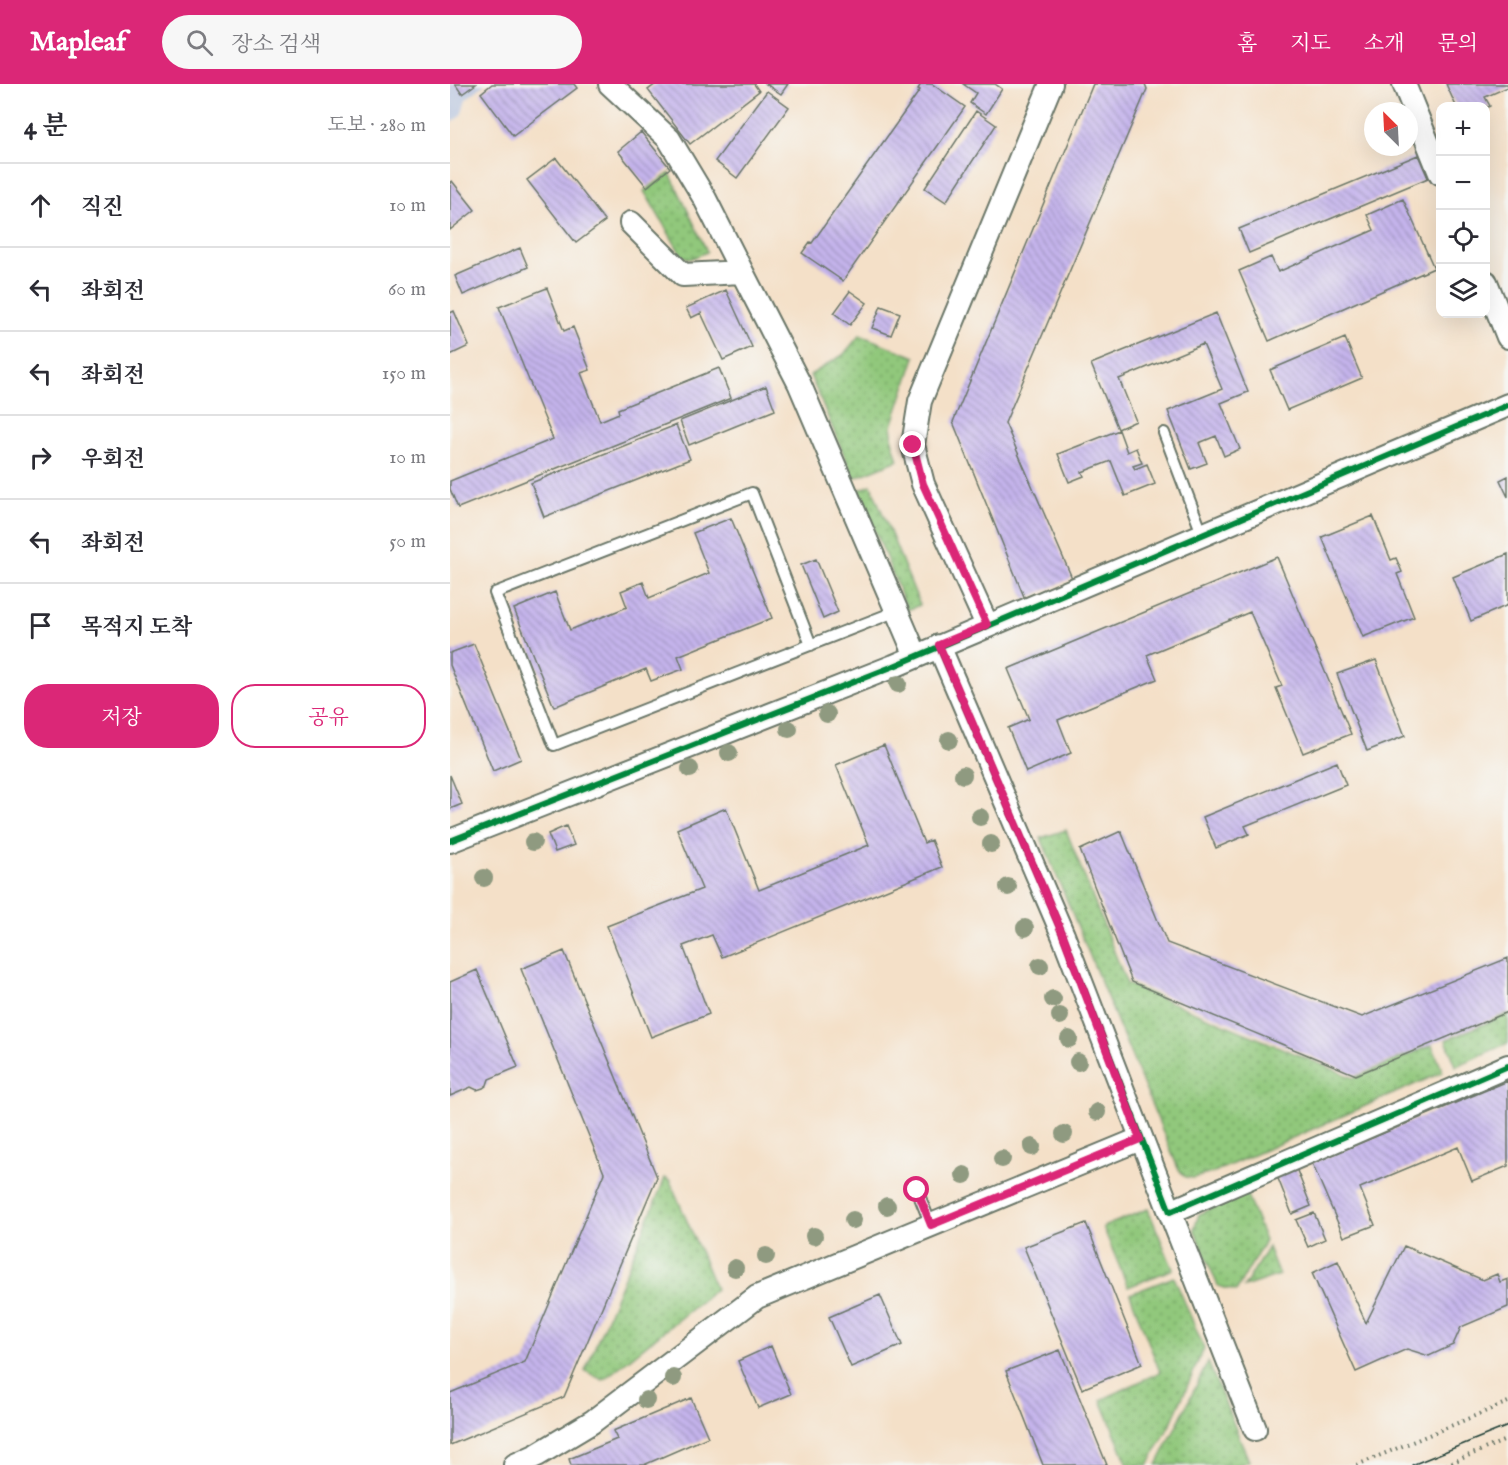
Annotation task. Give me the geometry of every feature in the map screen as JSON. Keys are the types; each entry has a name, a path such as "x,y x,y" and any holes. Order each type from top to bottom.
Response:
{"street":[{"path":"610,84 669,139 705,200 799,382 916,656"},
{"path":"987,625 923,484 913,445 920,401 1051,84"},
{"path":"1404,84 1436,163"},
{"path":"631,223 683,274 742,272"},
{"path":"1490,294 1508,337"},
{"path":"450,841 916,656 1508,405"},
{"path":"939,645 1063,935 1140,1139 1256,1429"},
{"path":"1170,1212 1508,1066"},
{"path":"514,1465 537,1455 592,1422 757,1297 1140,1139"}],"lane":[{"path":"1164,433 1203,536"},
{"path":"811,645 752,493 495,593 554,745 811,645 897,611"},
{"path":"917,1190 931,1225"}],"path":[{"path":"1357,1465 1508,1402"},
{"path":"1446,1465 1508,1439"}],"shaded area":[{"path":"450,84 485,84 466,99 461,116 450,124"}],"green space":[{"path":"670,173 707,252 690,259 682,256 644,191"},
{"path":"860,335 915,357 892,426 892,440 898,460 854,478 810,375 843,355"},
{"path":"871,485 920,605 907,610 859,490"},
{"path":"1066,830 1127,984 1354,1078 1432,1045 1443,1072 1212,1173 1194,1178 1185,1177 1178,1168 1041,838"},
{"path":"1508,1014 1508,1043 1456,1066 1446,1040"},
{"path":"665,1178 670,1181 716,1289 603,1380 585,1371"},
{"path":"1246,1193 1265,1241 1236,1291 1218,1286 1194,1229 1199,1214"},
{"path":"1148,1209 1173,1269 1128,1287 1103,1227"},
{"path":"1268,1247 1279,1275 1244,1287"},
{"path":"1174,1277 1204,1348 1172,1421 1148,1465 1128,1465 1101,1400 1160,1372 1130,1294"},
{"path":"1208,1362 1249,1461 1238,1465 1157,1465"}],"building":[{"path":"455,84 476,84 462,94"},
{"path":"492,84 574,84 577,88 513,136 481,93"},
{"path":"656,84 754,84 759,91 690,144 648,90"},
{"path":"766,84 788,84 781,94"},
{"path":"921,84 932,84 965,107 843,281 802,253 810,242 812,243 920,90 918,89"},
{"path":"963,84 995,84 1002,89 986,114 970,103 976,93"},
{"path":"1093,84 1145,84 1147,89 1005,423 1072,578 1025,599 953,422"},
{"path":"1446,84 1508,84 1508,87 1485,97 1488,102 1454,102"},
{"path":"767,91 789,107 737,178 715,161"},
{"path":"976,111 996,125 946,202 925,188"},
{"path":"641,132 670,168 647,187 618,151"},
{"path":"1418,155 1428,178 1249,253 1239,229"},
{"path":"556,158 605,221 576,243 527,180"},
{"path":"452,181 475,210 450,230 450,182"},
{"path":"1403,199 1434,268 1269,341 1239,271 1271,257 1278,272 1374,230 1367,215"},
{"path":"520,248 528,267 463,295 455,276"},
{"path":"547,288 564,331 573,327 590,370 581,373 600,421 619,413 618,409 719,368 731,398 458,508 450,489 450,481 553,439 499,307"},
{"path":"726,290 752,347 723,360 701,313 691,318 686,308"},
{"path":"850,291 867,303 850,325 834,313"},
{"path":"881,306 900,313 891,335 872,328"},
{"path":"454,311 469,346 450,355 450,313"},
{"path":"1216,313 1248,392 1221,403 1240,449 1224,456 1216,436 1199,443 1207,463 1191,469 1168,411 1222,389 1203,344 1119,379 1136,421 1118,429 1091,364"},
{"path":"1345,338 1362,378 1287,410 1270,370"},
{"path":"766,386 775,410 689,445 680,421"},
{"path":"676,425 690,459 544,517 531,483"},
{"path":"1119,430 1127,452 1136,448 1142,463 1133,466 1135,469 1147,464 1155,484 1125,496 1111,461 1082,472 1084,476 1069,482 1058,454"},
{"path":"1508,476 1508,497 1500,480"},
{"path":"1373,516 1391,560 1396,558 1402,572 1397,574 1414,617 1363,637 1322,537"},
{"path":"731,518 772,618 678,656 683,669 651,681 646,669 554,707 514,609 555,592 570,630 627,607 621,591 643,582 649,598 709,573 693,533"},
{"path":"1508,554 1508,605 1471,621 1453,577"},
{"path":"1277,557 1351,734 1303,753 1276,688 1282,686 1250,612 1147,655 1157,679 1058,720 1071,753 1026,772 1008,728 1029,719 1008,669"},
{"path":"816,559 838,612 823,619 801,565"},
{"path":"474,644 521,759 493,771 450,665 450,653"},
{"path":"1376,660 1405,736 1367,751 1337,674"},
{"path":"884,745 924,843 931,840 942,867 722,957 712,935 683,946 709,1014 651,1037 607,926 702,889 677,829 726,808 759,890 869,845 836,765"},
{"path":"1337,762 1346,785 1245,826 1249,834 1216,848 1203,817"},
{"path":"450,775 462,804 450,809"},
{"path":"566,826 574,845 555,852 548,834"},
{"path":"1121,831 1167,943 1362,1017 1508,958 1508,1012 1356,1075 1132,982 1080,850"},
{"path":"564,951 657,1177 564,1397 450,1445 450,1393 525,1362 604,1173 521,969"},
{"path":"477,970 518,1067 489,1079 483,1088 477,1090 471,1087 450,1096 450,982"},
{"path":"1508,1081 1508,1166 1472,1181 1458,1147 1360,1188 1375,1225 1344,1237 1312,1163"},
{"path":"1296,1168 1311,1206 1292,1214 1277,1176"},
{"path":"1314,1213 1325,1239 1308,1247 1296,1220"},
{"path":"1086,1223 1142,1364 1082,1389 1024,1247"},
{"path":"1404,1246 1483,1280 1497,1274 1500,1282 1508,1279 1508,1307 1461,1327 1453,1345 1429,1356 1407,1349 1356,1372 1312,1273 1338,1261 1366,1323"},
{"path":"880,1295 902,1345 851,1367 829,1317"},
{"path":"771,1346 791,1394 758,1408 738,1361"},
{"path":"1060,1350 1107,1465 1043,1465 1006,1371"},
{"path":"691,1398 708,1437 647,1465 571,1465 569,1459 617,1439 613,1431"}],"tram line":[{"path":"1412,1465 1508,1426"}],"cycle path":[{"path":"450,841 894,666 1508,405"},
{"path":"939,646 1063,935 1170,1212 1508,1066"}],"route":[{"path":"913,445 923,484 987,625 939,645 1063,935 1140,1139 931,1225 917,1190"}]}
